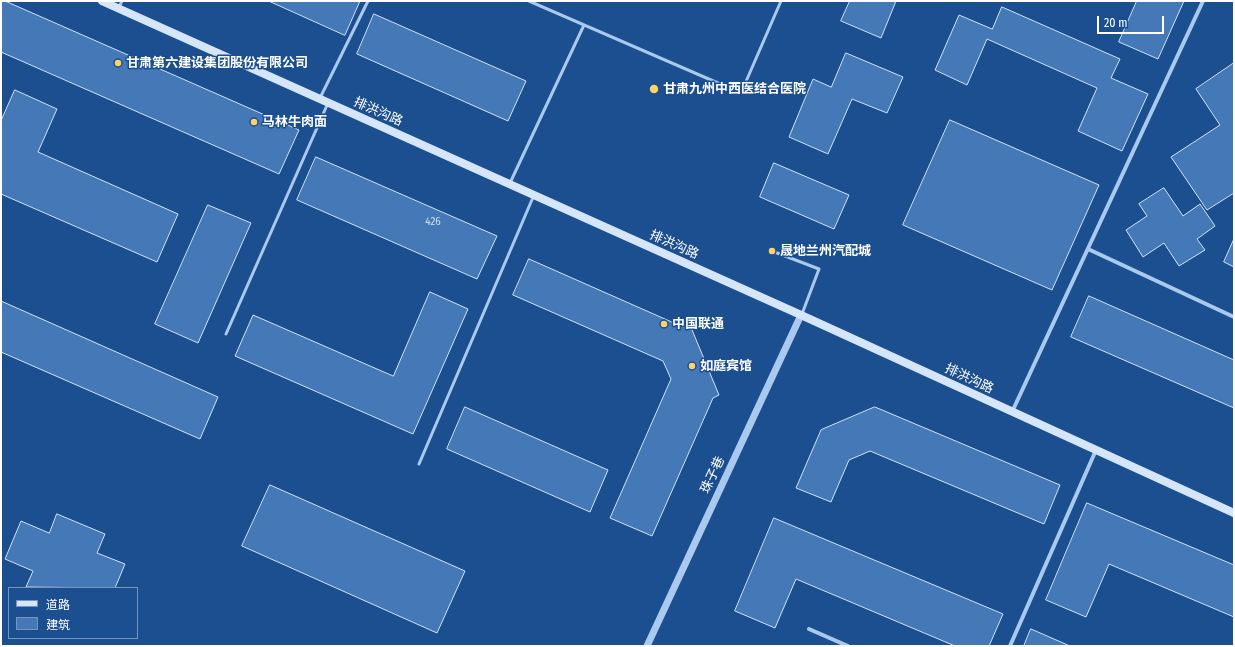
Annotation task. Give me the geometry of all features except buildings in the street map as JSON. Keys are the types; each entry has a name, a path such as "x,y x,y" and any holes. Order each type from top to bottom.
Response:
{"main road":[{"name":"排洪沟路","path":"102,1 801,315 1234,513"}],"street":[{"path":"1012,412 1203,1"},
{"path":"1088,249 1234,317"},
{"name":"珠子巷","path":"647,646 801,315"},
{"path":"1010,646 1096,450"},
{"path":"809,629 848,646"}],"lane":[{"path":"118,9 122,1"},
{"path":"319,99 368,1"},
{"path":"528,1 741,93 781,1"},
{"path":"510,184 584,25"},
{"path":"226,334 328,103"},
{"path":"419,464 534,196"},
{"path":"772,251 820,269 801,315"}],"place":[{"name":"甘肃第六建设集团股份有限公司","path":"118,63"},
{"name":"甘肃九州中西医结合医院","path":"654,89"},
{"name":"马林牛肉面","path":"254,122"},
{"name":"晟地兰州汽配城","path":"772,251"},
{"name":"中国联通","path":"664,324"},
{"name":"如庭宾馆","path":"692,366"}]}
